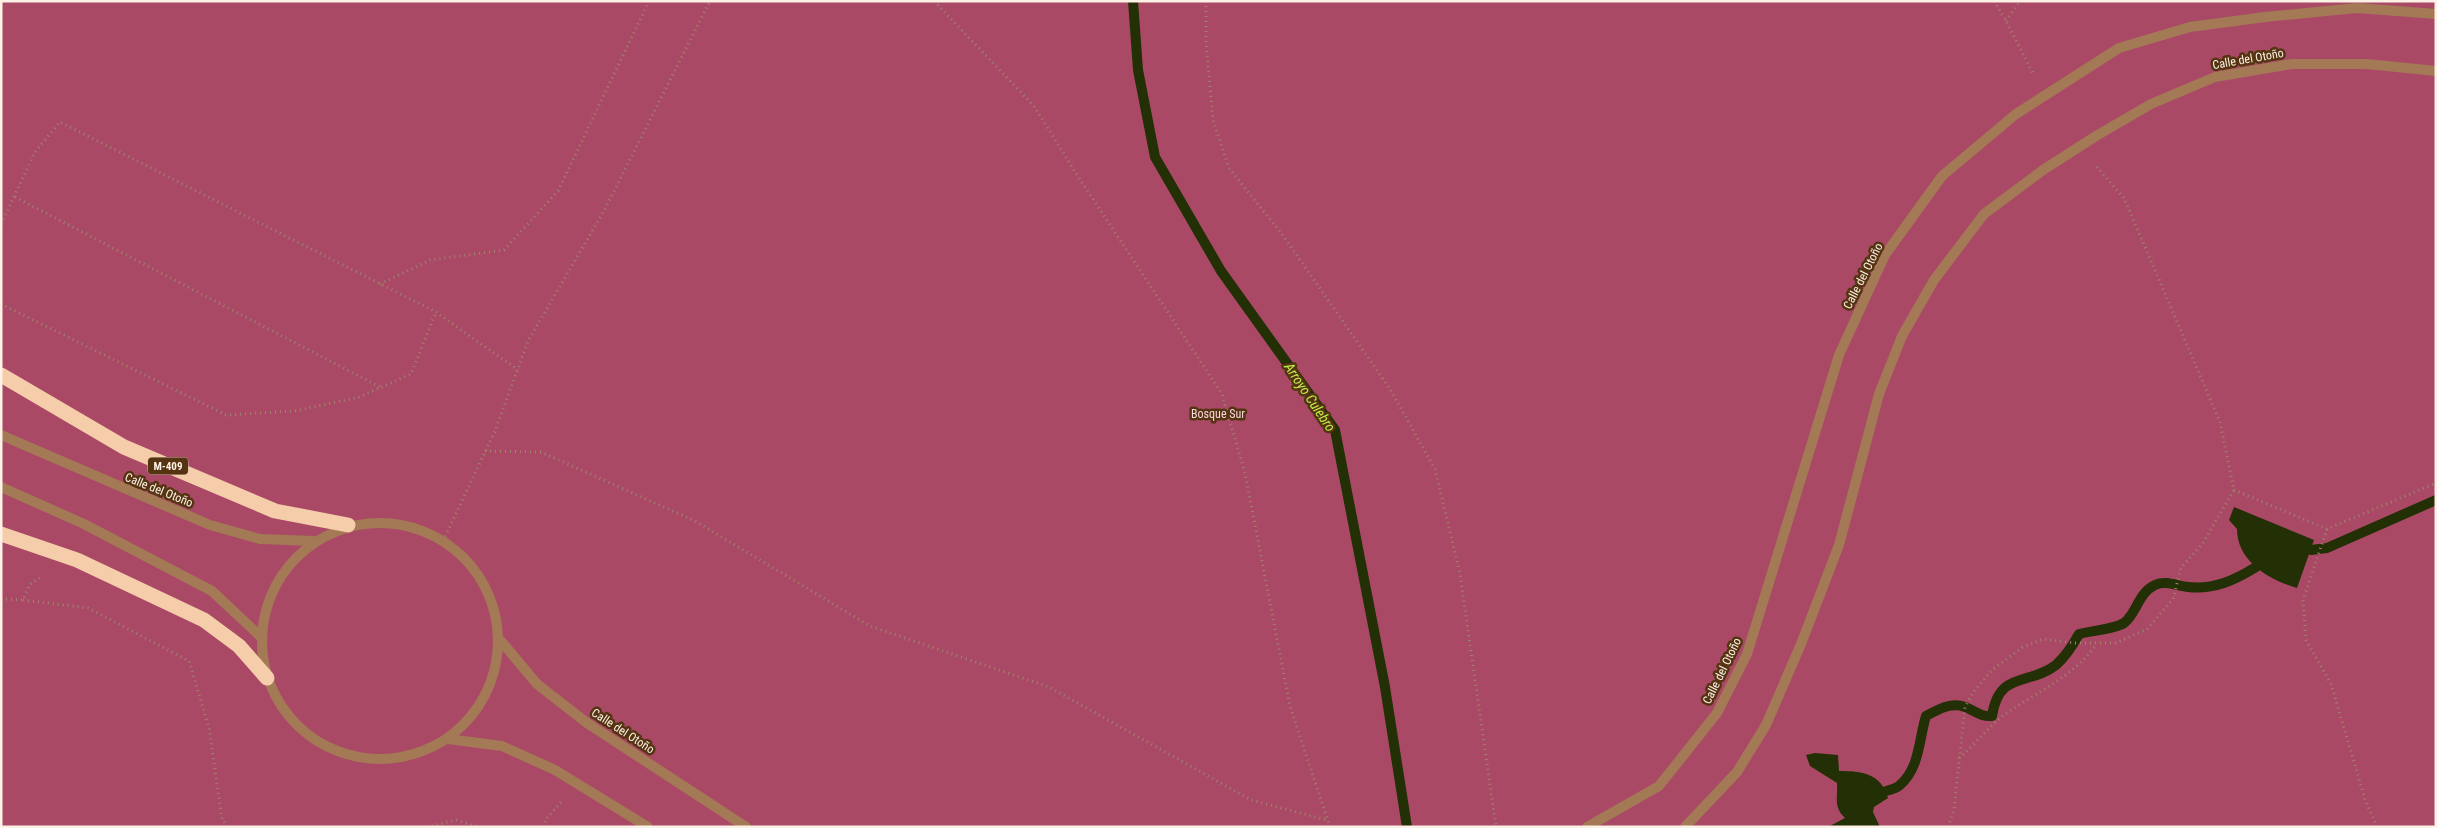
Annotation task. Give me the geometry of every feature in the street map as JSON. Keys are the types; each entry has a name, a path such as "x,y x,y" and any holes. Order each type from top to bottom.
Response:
{"highway":[{"name":"M-409","path":"1,375 124,447 275,511 348,525"},
{"path":"1,534 72,558 204,620 239,646 267,678"}],"street":[{"name":"Calle del Otoño","path":"1587,827 1659,786 1721,704 1747,654 1838,355 1885,255 1942,176 2016,114 2119,48 2190,27 2357,8 2436,14"},
{"name":"Calle del Otoño","path":"1686,827 1737,772 1766,725 1801,644 1838,545 1879,394 1902,336 1934,280 1984,214 2043,170 2078,147 2151,104 2215,77 2292,64 2367,64 2436,71"},
{"name":"Calle del Otoño","path":"1,435 210,525 260,539 314,541"},
{"path":"1,487 84,524 212,591 260,636"},
{"path":"348,525 424,528 464,554 494,601 501,641 494,680 480,708 448,739 414,755 373,760 322,745 284,712 267,678 260,636 265,608 280,574 314,541 348,525"},
{"name":"Calle del Otoño","path":"501,641 537,684 587,723 746,827"},
{"path":"448,739 502,746 555,770 648,827"}],"path":[{"path":"380,284 430,260 504,250 558,191 649,1"},
{"path":"444,541 485,451 518,370 528,340 605,209 710,1"},
{"path":"934,1 1034,106 1077,176 1222,394 1246,473 1290,706 1330,827"},
{"path":"1206,1 1206,42 1213,120 1229,168 1282,234 1384,381 1435,470 1460,574 1496,827"},
{"path":"1994,1 2044,96"},
{"path":"2006,21 2020,1"},
{"path":"1,224 35,152 60,122 436,312 518,370"},
{"path":"1948,827 1954,810 1965,707 1974,690 1993,669 2023,647 2044,639 2096,644 2116,643 2147,629 2174,599 2181,568 2203,543 2234,490 2220,422 2124,198 2078,147"},
{"path":"15,197 381,387"},
{"path":"1,304 226,415 295,411 360,397 411,374 436,312"},
{"path":"485,451 541,452 695,521 870,626 1050,687 1251,800 1328,820"},
{"path":"2234,490 2327,529 2436,483"},
{"path":"2327,529 2303,600 2306,640 2331,684 2365,799 2377,827"},
{"path":"23,600 30,584 72,558"},
{"path":"1,599 88,608 189,661 208,728 222,819 228,827"},
{"path":"1959,758 2003,716 2052,686 2086,660 2096,644"},
{"path":"427,827 456,820 479,827"}],"green space":[{"name":"Bosque Sur","path":"1,1 2436,1 2436,827 1,827"}],"shaded area":[{"path":"2234,507 2314,540 2297,588 2266,575 2249,560 2238,541 2237,529 2229,520"},
{"path":"1815,753 1838,755 1839,771 1863,773 1881,783 1888,798 1874,807 1873,812 1880,827 1828,827 1845,818 1837,806 1837,783 1810,766 1806,755"}],"waterway":[{"name":"Arroyo Culebro","path":"1133,1 1138,70 1155,157 1221,271 1335,430 1385,687 1407,827"},
{"path":"2311,550 2327,548 2436,500"},
{"path":"1886,791 1899,786 1912,770 1926,716 1940,709 1955,705 1965,707 1984,716 1992,716 1996,701 2008,685 2046,671 2056,665 2069,650 2079,634 2124,623 2145,593 2155,585 2167,583 2198,588 2207,587 2232,580 2256,567"}]}
